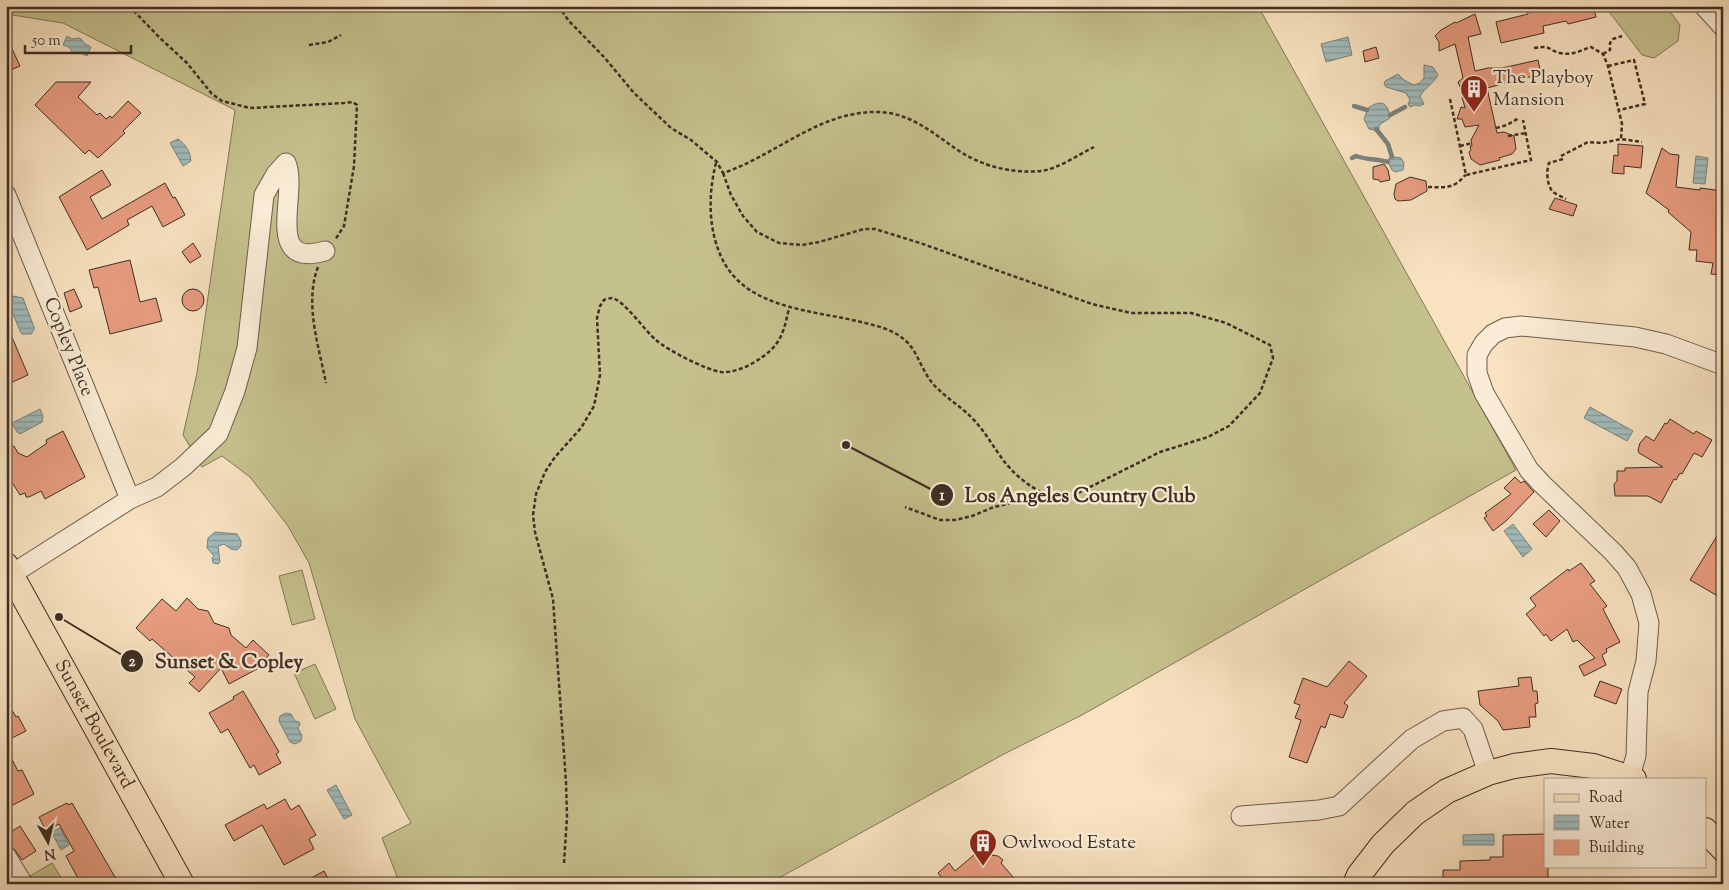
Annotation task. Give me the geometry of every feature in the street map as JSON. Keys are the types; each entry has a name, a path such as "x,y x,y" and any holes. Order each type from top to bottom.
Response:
{"main road":[{"name":"Sunset Boulevard","path":"9,570 182,884"},
{"path":"1355,884 1358,875 1383,844 1415,813 1447,790 1488,772 1551,761 1593,766 1632,778"},
{"path":"1706,831 1723,849"}],"street":[{"path":"1704,6 1723,27"},
{"path":"9,570 130,499 157,487 218,434 235,391 247,348 264,196 276,174 286,163 288,177 287,234 290,244 298,253 312,255 325,251"},
{"name":"Copley Place","path":"6,195 130,499"},
{"path":"1632,778 1636,756 1638,692 1646,662 1648,623 1641,594 1627,568 1529,470 1484,392 1477,373 1477,355 1484,343 1493,334 1505,328 1521,326 1635,337 1666,344 1723,365"},
{"path":"1241,816 1319,810 1339,806 1412,739 1443,720 1463,718 1473,729 1488,772"},
{"path":"6,856 22,884"}],"path":[{"path":"129,6 187,63 212,94 222,101 250,108 353,102 357,105 355,158 344,226 342,232 325,251 315,277 314,323 326,382"},
{"path":"558,6 569,21 651,110 671,128 691,140 717,162 731,195 743,216 757,232 779,243 802,245 864,229 875,229 1092,304 1131,312 1191,313 1226,323 1270,345 1273,358 1260,392 1229,426 1208,437 1160,452 1070,497 1052,497 1015,502 955,520 940,520 905,507"},
{"path":"309,45 328,42 341,35"},
{"path":"1603,54 1610,50 1610,43 1613,39 1622,36"},
{"path":"1534,48 1546,46 1560,54 1575,54 1592,47 1603,54 1608,66 1622,124 1621,140"},
{"path":"1608,66 1634,60 1644,104 1619,110"},
{"path":"1450,99 1466,175"},
{"path":"357,112 363,112"},
{"path":"722,173 740,167 828,121 854,113 894,113 934,132 969,159 1006,169 1043,171 1066,162 1094,147"},
{"path":"1496,128 1507,125 1519,118"},
{"path":"1428,187 1449,186 1457,183 1466,175 1531,160 1523,120"},
{"path":"1508,136 1526,133"},
{"path":"1566,199 1553,192 1548,182 1547,168 1549,163 1562,158 1588,142 1602,143 1621,140 1642,142"},
{"path":"1460,146 1472,143"},
{"path":"717,162 714,172 711,214 713,235 725,266 750,292 789,308 885,328 897,334 907,342 933,385 972,418 1012,469 1038,492 1052,497"},
{"path":"564,863 567,817 566,782 553,599 535,532 533,515 536,494 545,472 555,457 581,428 594,406 600,375 597,318 600,306 604,300 611,298 620,302 656,340 674,352 720,372 739,370 755,362 770,351 777,344 784,330 789,308"}],"shaded area":[{"path":"6,6 1258,6 1516,470 1082,715 1004,754 768,884 400,884 382,838 411,823 355,719 309,563 288,526 250,477 222,456 202,467 183,435 197,373 235,110 63,23 6,14"},
{"path":"1607,6 1666,6 1680,25 1678,41 1654,58 1642,55 1607,9"},
{"path":"302,570 315,619 292,625 279,576"},
{"path":"315,664 336,709 315,719 294,673"},
{"path":"52,863 65,884 35,884 30,876"}],"water":[{"path":"67,36 72,39 80,38 91,47 87,56 81,53 73,53 69,47 63,45"},
{"path":"1348,37 1352,55 1326,62 1321,44"},
{"path":"1424,65 1433,67 1438,75 1420,96 1424,104 1410,107 1408,104 1410,100 1406,93 1386,87 1384,84 1385,81 1398,74 1404,80 1414,85 1420,83 1424,78"},
{"path":"1382,103 1388,109 1390,118 1379,125 1379,129 1369,129 1364,119 1368,108"},
{"path":"178,139 190,154 191,161 183,166 170,143"},
{"path":"1696,156 1708,158 1705,184 1693,183"},
{"path":"1389,158 1401,158 1404,163 1403,170 1395,172 1392,170 1388,162"},
{"path":"13,296 23,298 34,327 31,334 22,334 20,331 9,304"},
{"path":"1590,407 1633,431 1627,441 1584,418"},
{"path":"40,409 43,416 42,422 20,434 17,432 12,423"},
{"path":"1513,524 1532,549 1523,557 1504,531"},
{"path":"215,532 237,534 241,541 241,546 237,550 231,549 224,544 218,546 220,562 218,564 213,563 212,558 214,556 207,548 208,538"},
{"path":"286,713 291,714 295,721 300,724 298,728 302,736 301,741 295,744 290,742 279,721 280,716"},
{"path":"336,785 352,815 344,819 327,790"},
{"path":"60,828 69,845 61,850 53,835 50,836 47,831 52,829 54,831"},
{"path":"1494,834 1494,845 1463,845 1463,835"}],"building":[{"path":"1537,6 1593,6 1596,17 1568,24 1566,21 1543,26 1544,33 1501,43 1496,22 1528,14 1527,8"},
{"name":"The Playboy Mansion","path":"1475,14 1481,34 1468,37 1475,71 1488,68 1502,68 1538,60 1541,74 1487,88 1497,133 1504,132 1514,136 1516,149 1512,154 1499,158 1500,160 1480,165 1471,159 1469,152 1471,150 1470,146 1472,146 1471,140 1479,125 1465,127 1462,119 1457,119 1461,107 1465,108 1462,97 1464,96 1458,82 1463,78 1455,44 1439,51 1439,42 1435,36 1455,22"},
{"path":"6,36 20,66 6,72"},
{"path":"1376,47 1379,58 1365,62 1363,51"},
{"path":"56,82 91,82 78,97 97,115 100,113 106,119 110,116 112,118 128,101 141,113 123,131 125,133 98,158 89,150 85,154 35,105"},
{"path":"1618,144 1643,146 1641,168 1624,166 1624,174 1612,173 1614,155 1618,156"},
{"path":"1662,148 1670,154 1679,155 1676,187 1723,191 1723,275 1711,274 1713,263 1696,261 1697,250 1689,250 1691,232 1668,212 1669,210 1646,193"},
{"path":"1384,164 1388,170 1390,180 1380,182 1373,179 1373,167"},
{"path":"102,170 111,185 90,197 102,219 165,183 185,215 163,227 152,206 127,220 129,225 87,250 59,197"},
{"path":"1410,177 1426,181 1427,191 1411,200 1398,201 1395,199 1394,194 1396,184"},
{"path":"1555,198 1577,205 1573,216 1549,209"},
{"path":"193,243 201,256 190,263 182,252"},
{"path":"130,260 140,302 156,298 162,321 110,334 98,287 94,288 89,270"},
{"path":"74,289 82,307 70,312 64,293"},
{"path":"193,289 201,292 204,300 201,308 193,311 185,308 182,300 185,292"},
{"path":"6,323 28,375 6,385"},
{"path":"1670,419 1694,434 1696,431 1712,440 1702,457 1694,453 1682,474 1680,473 1676,480 1674,479 1661,503 1648,496 1615,496 1614,484 1617,481 1617,471 1625,471 1625,468 1663,467 1639,453 1638,450 1640,443 1646,436 1654,441 1665,423 1667,424"},
{"path":"63,431 85,477 45,499 41,491 29,497 26,497 25,493 20,495 6,473 6,450 14,446 18,453 27,457 47,443 46,440"},
{"path":"1515,477 1521,483 1524,481 1534,492 1506,521 1493,531 1484,518 1487,516 1485,513 1511,494 1504,488"},
{"path":"1549,510 1560,521 1546,537 1533,524"},
{"path":"1723,526 1723,599 1690,580"},
{"path":"1581,563 1595,581 1590,584 1607,606 1603,609 1620,642 1606,649 1607,652 1602,655 1606,665 1584,676 1579,666 1595,658 1577,640 1573,642 1567,629 1551,641 1546,634 1544,636 1526,614 1536,606 1530,598 1568,569 1569,571"},
{"path":"187,598 198,609 208,611 214,623 229,628 231,635 246,648 253,640 269,655 257,669 229,684 221,668 199,692 189,683 195,677 152,639 150,641 136,628 162,599 176,611"},
{"path":"1349,661 1367,676 1344,703 1348,706 1343,718 1330,714 1325,728 1321,726 1307,763 1289,757 1301,720 1295,718 1300,705 1294,703 1303,678 1327,687"},
{"path":"1531,677 1533,691 1537,691 1536,717 1529,717 1530,727 1503,730 1498,721 1480,705 1478,691 1519,686 1518,678"},
{"path":"1600,681 1622,689 1616,704 1594,696"},
{"path":"243,691 279,752 276,754 281,763 259,775 254,765 250,768 228,729 221,733 209,713 234,699 233,697"},
{"path":"6,700 26,731 6,741"},
{"path":"6,748 18,771 22,770 34,794 13,805 6,793"},
{"path":"285,799 291,810 299,805 316,835 309,839 314,849 284,865 262,825 234,841 225,825 264,804 267,809"},
{"path":"67,803 68,805 72,803 119,884 81,884 66,856 74,851 59,824 46,831 39,817"},
{"path":"20,826 36,851 22,860 6,841 6,835"},
{"path":"1544,834 1544,868 1548,868 1548,884 1443,884 1443,870 1460,870 1460,861 1490,860 1490,857 1503,857 1503,835"},
{"name":"Owlwood Estate","path":"981,849 983,852 986,849 991,855 998,856 1003,860 1001,863 1019,884 941,884 944,881 938,873 949,863 955,871"},
{"path":"324,871 331,884 300,884"}],"waterway":[{"path":"1354,106 1367,110"},
{"path":"1390,115 1405,107"},
{"path":"1376,129 1388,144 1392,157"},
{"path":"1352,158 1356,156 1388,162"}],"place":[{"name":"The Playboy Mansion","path":"1474,113"},
{"name":"Los Angeles Country Club","path":"846,445"},
{"name":"Sunset & Copley","path":"59,617"},
{"name":"Owlwood Estate","path":"983,867"}]}
